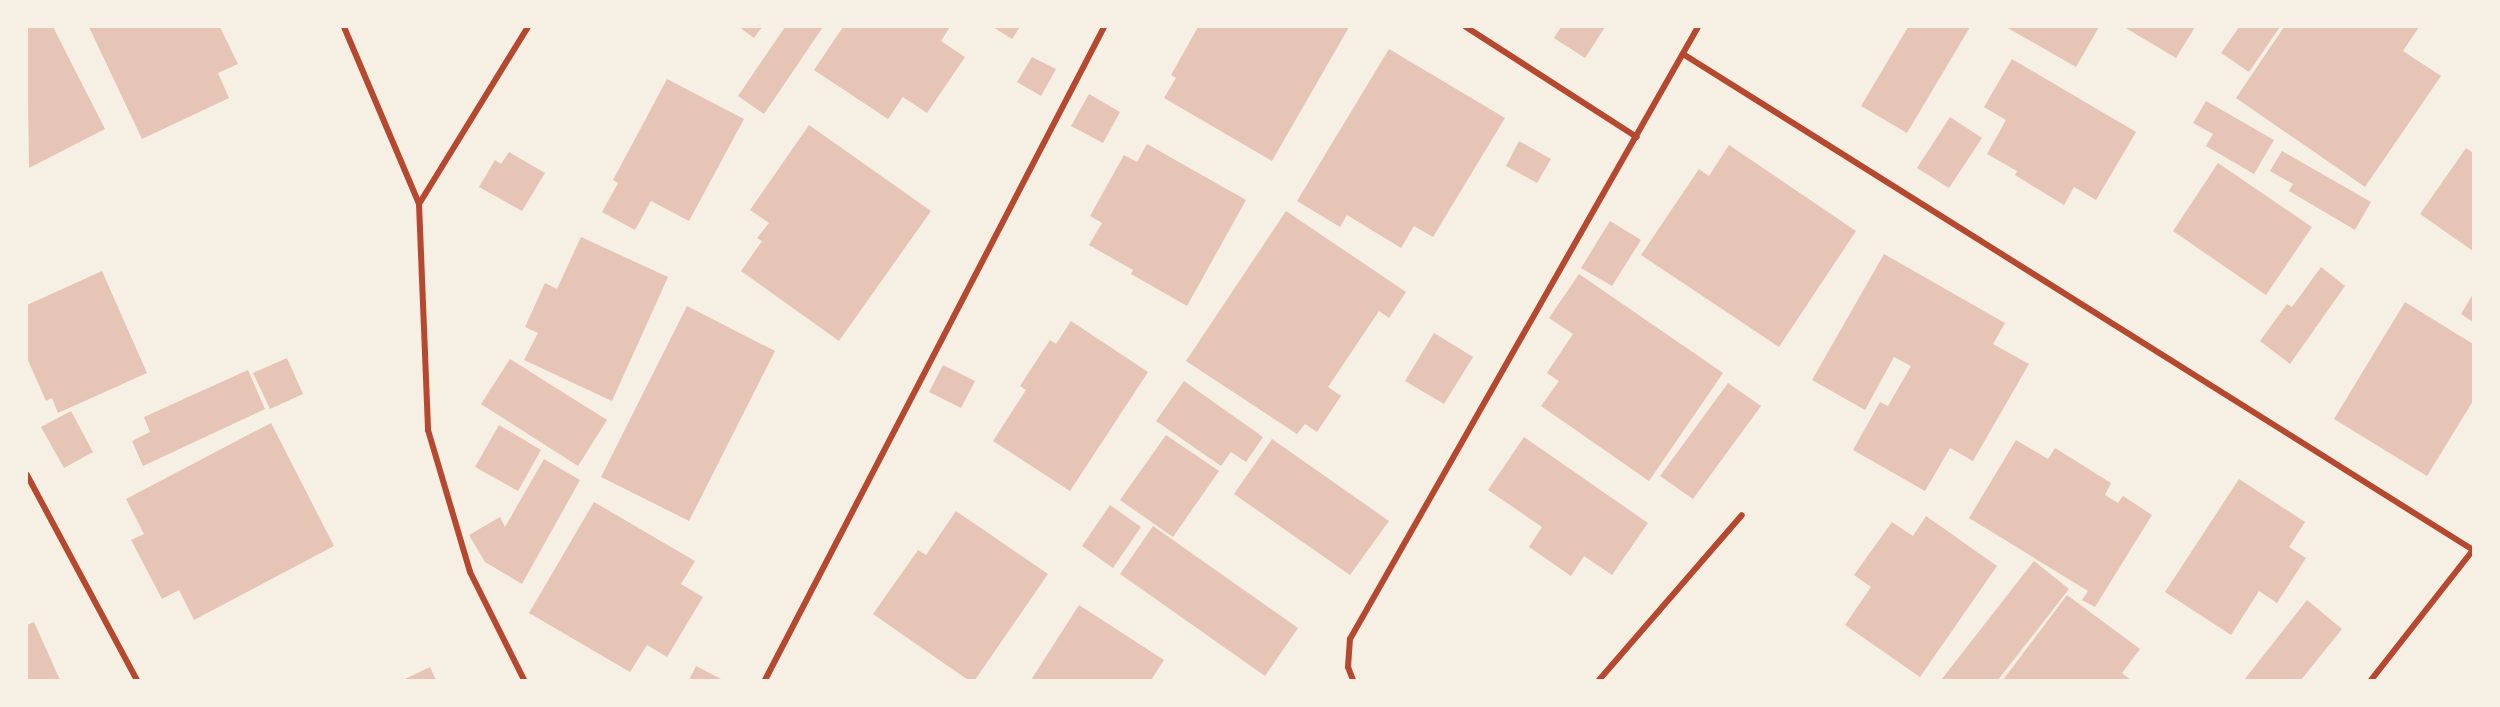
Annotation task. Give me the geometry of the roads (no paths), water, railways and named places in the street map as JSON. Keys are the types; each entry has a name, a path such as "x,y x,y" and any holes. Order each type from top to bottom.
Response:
{"street":[{"path":"344,27 419,204 428,430 470,572 524,680"},
{"path":"419,204 528,27"},
{"path":"765,680 1104,27"},
{"path":"1466,27 1637,138"},
{"path":"1353,680 1348,667 1350,639 1637,138 1698,27"},
{"path":"1683,54 2473,550 2371,680"},
{"path":"27,475 137,680"},
{"path":"1599,680 1742,515"}]}
